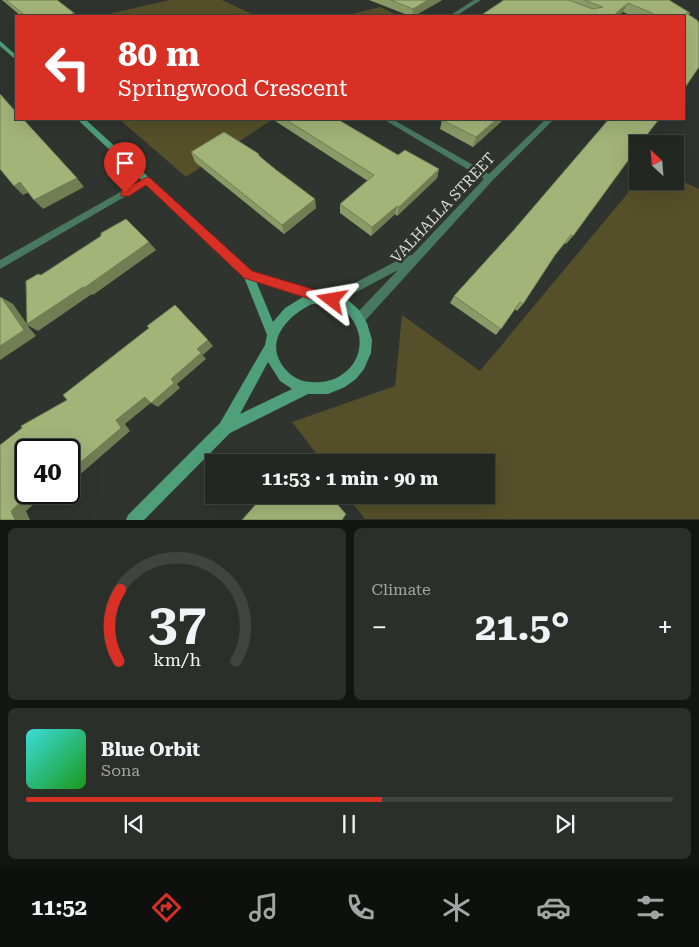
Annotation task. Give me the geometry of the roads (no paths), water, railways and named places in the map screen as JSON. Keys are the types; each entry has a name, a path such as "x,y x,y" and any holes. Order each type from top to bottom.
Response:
{"street":[{"path":"454,15 478,0"},
{"path":"0,43 15,57"},
{"path":"82,120 248,274 350,308 359,319 365,331 367,346 363,361 353,374 340,384 324,389 306,389 292,383 281,374 274,361 272,340 248,274"},
{"path":"389,120 490,178"},
{"name":"VALHALLA STREET","path":"359,319 490,178 549,120"},
{"path":"0,265 147,180"},
{"path":"133,520 225,428 272,340 278,322 287,312 298,304 311,299 327,300 418,255"},
{"path":"225,428 306,389"}]}
